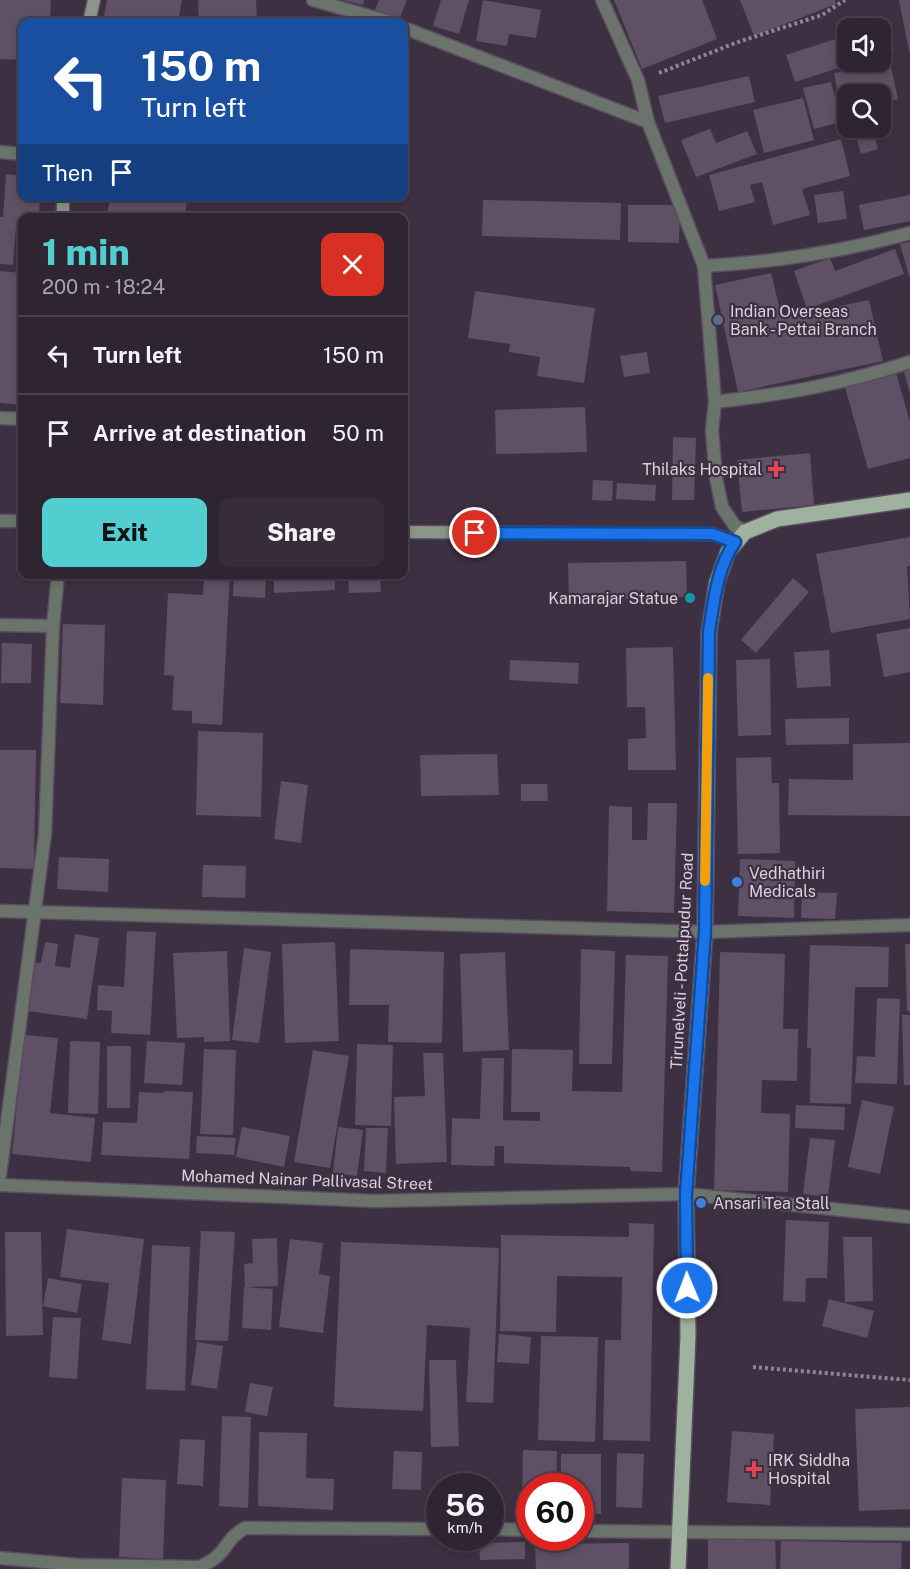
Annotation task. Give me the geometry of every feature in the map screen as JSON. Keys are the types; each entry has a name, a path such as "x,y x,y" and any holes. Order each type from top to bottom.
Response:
{"main road":[{"path":"740,537 777,519 910,500"},
{"name":"Tirunelveli - Pottalpudur Road","path":"678,1569 688,1336 686,1194 705,932 709,632 717,582 728,552 740,537"}],"street":[{"path":"90,18 94,0"},
{"path":"313,0 376,18"},
{"path":"602,0 639,80 648,122 704,266 715,402 712,430 719,495 740,537"},
{"path":"408,30 648,122"},
{"path":"0,152 18,154"},
{"path":"704,266 764,262 825,254 910,233"},
{"path":"715,402 794,393 859,379 910,362"},
{"path":"0,418 18,419"},
{"path":"0,521 18,521"},
{"path":"408,532 712,534 740,537"},
{"path":"0,1175 45,834 53,627 58,579"},
{"path":"0,625 53,627"},
{"path":"0,911 34,914 705,932 910,925"},
{"name":"Mohamed Nainar Pallivasal Street","path":"0,1185 375,1201 686,1194 910,1217"},
{"path":"0,1558 79,1565 199,1567 214,1561 223,1554 236,1533 245,1528 426,1529"},
{"path":"594,1530 910,1534"}],"path":[{"path":"639,80 738,42 822,15 845,0"},
{"path":"753,1366 910,1380"}],"building":[{"path":"0,0 51,0 50,18 18,18 18,60 0,59"},
{"path":"107,0 182,0 179,18 104,18"},
{"path":"198,0 256,0 257,18 199,18"},
{"path":"342,0 364,0 363,5"},
{"path":"379,0 407,0 400,18 375,10"},
{"path":"441,0 469,0 459,34 433,26"},
{"path":"483,0 541,10 536,38 509,34 507,46 476,41"},
{"path":"614,0 702,0 717,39 642,69"},
{"path":"740,0 835,0 836,4 754,36"},
{"path":"899,0 910,0 910,51 909,51"},
{"path":"837,39 837,68 795,82 786,55"},
{"path":"891,68 898,99 891,101 891,84 837,84 837,89 834,73 891,72"},
{"path":"749,76 755,102 665,123 658,96"},
{"path":"831,82 837,106 837,123 814,129 803,88"},
{"path":"803,98 814,140 764,153 753,110"},
{"path":"710,129 716,143 747,131 757,154 696,177 681,140"},
{"path":"857,138 875,138 878,149 861,154"},
{"path":"841,139 850,176 802,189 810,215 773,225 762,182 750,185 755,202 719,211 709,175"},
{"path":"6,174 18,176 18,201 40,201 39,213 18,213 13,265 0,264 0,217 3,217"},
{"path":"843,191 847,219 818,223 814,195"},
{"path":"910,195 910,221 864,230 859,205"},
{"path":"483,200 621,203 620,240 482,236"},
{"path":"110,201 187,201 185,213 107,213"},
{"path":"628,205 680,205 679,243 628,242"},
{"path":"910,242 910,276 909,276 900,244"},
{"path":"895,249 904,274 807,309 794,271 830,258 835,271"},
{"path":"0,271 18,273 18,405 0,403"},
{"path":"771,273 782,318 869,300 883,361 738,392 715,285"},
{"path":"475,291 595,308 584,383 537,376 540,357 509,352 510,344 468,338"},
{"path":"647,352 650,373 624,377 620,356"},
{"path":"910,367 910,391 909,391 903,368"},
{"path":"896,373 910,422 910,458 868,469 845,387"},
{"path":"585,407 587,452 496,454 495,410"},
{"path":"673,437 696,438 694,500 672,500"},
{"path":"810,453 814,505 742,512 737,460"},
{"path":"593,480 613,481 612,501 592,500"},
{"path":"617,483 656,485 655,501 616,499"},
{"path":"910,537 910,566 907,566 910,619 831,633 816,554"},
{"path":"686,561 687,597 569,600 568,563"},
{"path":"793,578 809,592 756,653 741,640"},
{"path":"204,579 230,579 222,725 192,723 192,711 172,710 174,676 164,675 168,593 203,595"},
{"path":"234,579 266,579 265,598 233,596"},
{"path":"274,579 335,579 335,590 274,593"},
{"path":"348,579 380,579 381,592 349,593"},
{"path":"63,624 105,625 103,705 60,703"},
{"path":"910,628 910,672 884,677 876,634"},
{"path":"2,643 32,644 31,683 1,683"},
{"path":"673,647 676,770 628,770 628,739 646,738 645,707 627,707 626,648"},
{"path":"829,650 831,686 797,688 794,652"},
{"path":"770,659 771,735 738,736 736,660"},
{"path":"510,660 579,663 578,684 509,680"},
{"path":"849,718 849,744 786,745 785,719"},
{"path":"198,731 263,733 261,817 196,815"},
{"path":"910,743 910,816 788,815 789,779 853,780 853,744"},
{"path":"0,750 36,750 34,869 0,868"},
{"path":"497,754 499,795 421,796 420,755"},
{"path":"771,757 772,783 779,783 780,853 738,854 736,758"},
{"path":"281,781 308,785 301,843 274,839"},
{"path":"521,784 547,784 548,801 521,801"},
{"path":"648,803 677,803 674,913 607,911 609,806 632,807 632,840 647,840"},
{"path":"59,857 109,859 108,892 57,889"},
{"path":"740,859 795,861 794,918 738,916"},
{"path":"203,865 246,866 245,898 202,897"},
{"path":"802,892 837,893 835,919 801,918"},
{"path":"127,931 156,932 150,1035 111,1033 112,1011 97,1010 98,985 124,987"},
{"path":"75,934 99,938 87,1019 27,1011 34,962 41,963 45,942 58,944 55,966 70,968"},
{"path":"335,942 339,1041 285,1043 282,944"},
{"path":"905,944 910,944 910,1011 907,1011"},
{"path":"810,945 889,947 888,987 855,987 851,1104 810,1103 811,1048 807,1048"},
{"path":"244,948 271,952 259,1043 232,1040"},
{"path":"350,949 444,952 442,1043 388,1042 389,1005 349,1005"},
{"path":"581,949 615,951 612,1064 579,1064"},
{"path":"227,951 230,1041 204,1042 204,1037 177,1038 173,953"},
{"path":"505,952 509,1050 463,1052 460,954"},
{"path":"720,952 785,954 783,1029 798,1029 797,1081 762,1080 761,1113 790,1114 788,1192 714,1190"},
{"path":"626,955 668,956 662,1172 630,1171 630,1167 504,1163 504,1146 495,1146 494,1166 451,1165 452,1118 480,1119 482,1058 504,1058 503,1120 540,1121 540,1112 511,1112 512,1049 573,1050 572,1091 622,1092"},
{"path":"877,998 900,999 897,1084 855,1083 857,1056 875,1057"},
{"path":"902,1015 910,1015 910,1085 904,1085"},
{"path":"24,1035 58,1038 50,1113 95,1118 91,1162 12,1154"},
{"path":"70,1041 100,1042 98,1114 68,1113"},
{"path":"147,1041 185,1043 182,1085 144,1083"},
{"path":"357,1044 393,1045 391,1126 355,1125"},
{"path":"107,1046 131,1046 130,1108 107,1108"},
{"path":"204,1049 236,1050 233,1135 200,1134"},
{"path":"313,1050 349,1056 330,1168 294,1162"},
{"path":"423,1053 443,1053 447,1162 396,1164 394,1097 425,1096"},
{"path":"164,1091 193,1092 189,1159 101,1155 103,1122 137,1123 139,1092 163,1093"},
{"path":"862,1100 894,1107 880,1174 848,1167"},
{"path":"796,1105 845,1107 844,1130 795,1128"},
{"path":"242,1127 290,1136 284,1167 236,1157"},
{"path":"338,1127 363,1130 357,1176 333,1173"},
{"path":"366,1128 388,1128 386,1173 364,1171"},
{"path":"197,1136 236,1138 234,1155 196,1153"},
{"path":"810,1138 835,1140 828,1197 803,1194"},
{"path":"786,1220 829,1222 827,1278 806,1278 805,1302 783,1301"},
{"path":"629,1223 654,1224 650,1441 603,1440 605,1340 621,1340 622,1277 557,1276 556,1332 500,1331 501,1235 629,1237"},
{"path":"67,1229 144,1239 131,1344 102,1340 109,1283 60,1277"},
{"path":"201,1231 235,1232 228,1341 195,1340"},
{"path":"5,1232 41,1232 43,1335 6,1336"},
{"path":"843,1237 872,1237 873,1301 845,1302"},
{"path":"277,1238 278,1286 245,1287 244,1264 253,1263 252,1239"},
{"path":"290,1239 323,1243 319,1274 330,1276 323,1333 279,1327"},
{"path":"341,1242 499,1248 493,1403 466,1402 470,1328 427,1325 423,1411 334,1407"},
{"path":"152,1245 190,1247 185,1391 146,1389"},
{"path":"48,1278 82,1284 77,1313 43,1306"},
{"path":"244,1287 273,1289 271,1330 242,1328"},
{"path":"829,1299 874,1311 867,1338 822,1326"},
{"path":"53,1317 81,1318 77,1379 49,1377"},
{"path":"499,1334 531,1337 529,1364 497,1362"},
{"path":"541,1336 598,1337 595,1442 538,1440"},
{"path":"197,1342 223,1346 217,1389 191,1385"},
{"path":"429,1360 456,1360 459,1446 431,1447"},
{"path":"250,1383 273,1387 267,1416 245,1412"},
{"path":"910,1407 910,1509 859,1511 855,1409"},
{"path":"222,1416 251,1417 248,1508 219,1506"},
{"path":"732,1431 774,1434 770,1505 727,1502"},
{"path":"259,1432 307,1433 306,1478 334,1479 333,1510 258,1506"},
{"path":"180,1439 205,1440 203,1486 177,1484"},
{"path":"523,1450 557,1451 556,1473 523,1473"},
{"path":"394,1451 422,1452 421,1490 392,1489"},
{"path":"617,1453 644,1454 642,1508 616,1507"},
{"path":"561,1454 601,1454 601,1514 594,1514 594,1473 561,1473"},
{"path":"122,1478 166,1480 163,1559 119,1557"},
{"path":"775,1537 776,1569 708,1569 708,1539"},
{"path":"781,1541 902,1543 901,1569 780,1569"},
{"path":"504,1542 516,1542 516,1551 525,1551 525,1559 480,1560 479,1551 504,1551"},
{"path":"594,1543 629,1543 629,1569 536,1569 535,1551 594,1551"}],"slow traffic":[{"path":"705,881 708,678"}],"place":[{"name":"Indian Overseas Bank - Pettai Branch","path":"718,320"},
{"name":"Thilaks Hospital","path":"776,469"},
{"name":"Kamarajar Statue","path":"690,598"},
{"name":"Vedhathiri Medicals","path":"737,882"},
{"name":"Ansari Tea Stall","path":"701,1203"},
{"name":"IRK Siddha Hospital","path":"754,1469"}],"route":[{"path":"475,533 712,534 724,536 735,542 728,552 717,582 709,632 705,932 686,1194 687,1288"}]}
